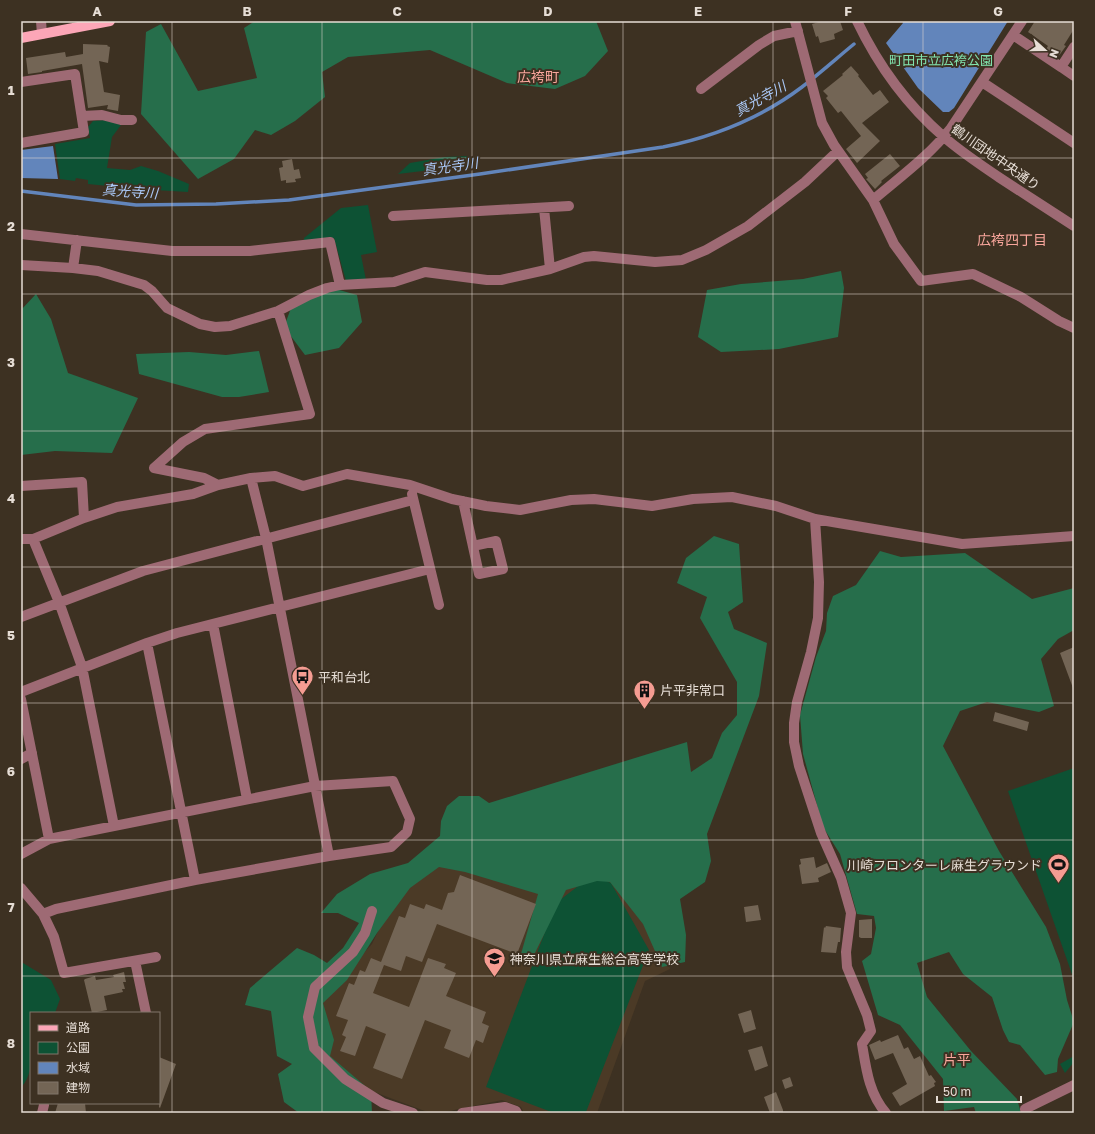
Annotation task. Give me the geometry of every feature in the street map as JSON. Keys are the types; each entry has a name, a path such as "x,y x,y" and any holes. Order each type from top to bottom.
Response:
{"main road":[{"path":"21,38 110,21"}],"street":[{"path":"41,21 42,34"},
{"path":"795,21 814,88 822,123 838,150 873,200 894,244 921,281 973,274 1022,298 1059,321 1074,328"},
{"name":"鶴川団地中央通り","path":"857,21 874,53 896,87 916,111 944,138 974,160 1074,226"},
{"path":"873,200 944,138 1022,21"},
{"path":"701,89 759,44 774,36 798,31"},
{"path":"1013,35 1074,76"},
{"path":"1061,67 1074,47"},
{"path":"21,82 75,74 84,132 21,143"},
{"path":"982,82 1074,143"},
{"path":"82,116 102,115 121,120 132,120"},
{"path":"21,265 98,271 144,285 152,291 167,308 200,324 215,328 230,326 278,311 309,295 327,288 340,285 394,282 425,272 487,280 501,280 550,269 584,257 608,257 655,262 691,258 748,226 805,182 838,150"},
{"path":"393,216 569,206"},
{"path":"544,208 550,269"},
{"path":"21,234 180,251 250,251 330,242 340,285"},
{"path":"73,268 77,240"},
{"path":"218,485 204,478 154,468 183,442 205,429 310,414 278,311"},
{"path":"21,539 33,539 84,518 118,507 193,494 218,485 251,478 275,476 304,486 346,474 410,485 452,499 486,506 520,510 571,500 594,499 652,506 694,499 732,497 776,506 815,519 962,544 1074,536"},
{"path":"251,478 266,538 329,856"},
{"path":"21,486 82,482 84,518"},
{"path":"410,485 439,605"},
{"path":"21,617 143,571 413,500"},
{"path":"462,501 473,546"},
{"path":"815,519 819,582 818,618 811,652 797,702 794,723 794,742 799,766 821,833 841,878 851,913 846,952 847,967 867,1015 871,1030 862,1044 873,1092 886,1113"},
{"path":"33,539 59,602 82,667 114,826"},
{"path":"21,692 82,667 146,643 178,633 430,569"},
{"path":"213,624 247,799"},
{"path":"146,643 196,880"},
{"path":"21,699 48,839"},
{"path":"21,759 32,753"},
{"path":"21,854 48,839 315,786 393,781 410,819 407,832 391,847 329,856 196,880 43,914"},
{"path":"21,888 43,914 54,937 64,973 156,957"},
{"path":"372,911 365,933 353,952 315,987 308,1017 314,1048 345,1079 383,1103 413,1113"},
{"path":"135,960 146,1012"},
{"path":"1026,1113 1025,1109 1074,1085"},
{"path":"462,1113 505,1107 516,1111 517,1113"}],"shaded area":[{"name":"神奈川県立麻生総合高等学校","path":"606,853 664,944 670,969 645,981 597,1113 524,1113 521,1107 502,1100 440,1113 430,1113 369,1090 342,1073 325,1050 314,1020 326,991 342,977 372,944 411,862"}],"green space":[{"path":"255,21 596,21 608,51 585,76 555,89 507,83 430,50 348,57 322,72 325,97 295,121 271,135 255,130 234,159 198,179 141,114 146,32 161,24 198,91 257,78 244,28"},
{"path":"106,120 121,125 112,137 107,168 130,170 141,166 158,171 189,184 188,192 88,184 88,180 76,178 75,181 60,179 55,144 90,138 88,127 93,121"},
{"path":"469,156 480,164 398,174 410,163 445,157"},
{"path":"368,205 377,252 361,255 366,280 346,281 334,238 304,242 304,238 341,208"},
{"path":"841,271 844,288 838,337 779,349 721,352 698,337 707,290 741,284 803,279"},
{"path":"325,286 357,295 362,322 339,348 305,355 284,327 291,308"},
{"path":"36,294 51,319 68,373 138,398 112,453 55,451 21,455 21,310"},
{"path":"259,351 269,392 239,397 222,397 139,374 136,354 189,352 226,355"},
{"path":"714,536 739,544 743,602 728,612 734,629 767,643 759,696 707,834 711,861 705,882 680,899 686,935 685,962 662,967 643,924 610,882 597,881 566,890 531,961 521,954 538,894 465,872 439,867 410,888 377,933 347,980 323,1003 334,1040 330,1056 371,1091 372,1113 299,1113 284,1102 278,1074 292,1064 277,1056 271,1011 245,1005 250,988 297,948 314,955 327,963 343,948 359,923 338,913 321,913 337,894 370,874 408,863 440,836 441,821 447,806 459,796 479,796 489,803 687,742 691,772 712,758 722,733 737,715 737,682 700,618 707,597 677,583 686,558"},
{"path":"880,551 901,557 965,553 1032,599 1074,588 1074,630 1058,639 1041,659 1054,706 1039,712 987,702 960,711 943,746 999,851 1046,927 1060,964 1067,1000 1074,1022 1058,1059 1057,1072 1045,1075 1020,1045 1009,1042 1003,1030 992,997 963,974 949,952 917,963 927,997 971,1051 1017,1099 1021,1113 976,1113 974,1107 944,1111 943,1079 900,1025 878,1015 862,961 871,954 876,928 874,916 857,914 840,854 823,827 803,754 800,715 816,657 826,631 827,613 833,596 856,585"},
{"name":"川崎フロンターレ麻生グラウンド","path":"1074,768 1074,980 1008,791"},
{"path":"597,877 611,883 649,950 586,1112 554,1113 486,1087 556,903 586,880"},
{"path":"23,963 51,980 60,999 55,1012 30,1012 30,1067 26,1081 21,1087 21,964"},
{"path":"1074,1056 1074,1062 1065,1073 1060,1064"}],"water":[{"name":"町田市立広袴公園","path":"902,21 1008,21 954,108 949,112 943,112 918,88 886,43 903,23"},
{"path":"53,146 58,179 21,178 21,150"}],"building":[{"path":"822,21 840,21 843,30 834,34 835,39 820,43 818,36 816,37 812,24"},
{"path":"1035,21 1074,21 1074,29 1064,45 1066,46 1058,57 1046,49 1048,46 1028,32"},
{"path":"83,44 108,45 107,46 110,47 108,63 99,61 104,92 120,95 118,111 107,109 108,105 88,108 82,64 28,74 26,58 65,52 66,57 83,54"},
{"path":"851,66 873,95 880,90 889,102 862,123 880,141 857,163 846,149 861,136 841,111 838,113 826,98 828,96 823,91 843,75 842,74"},
{"path":"890,154 900,166 881,181 882,182 875,189 866,179 868,178 865,174"},
{"path":"292,159 294,170 299,169 301,178 295,179 296,182 286,183 286,180 281,181 279,168 283,167 282,161"},
{"path":"1074,647 1074,688 1073,688 1060,653"},
{"path":"995,712 1029,722 1027,731 993,721"},
{"path":"814,857 816,868 827,863 831,872 818,878 819,882 802,884 799,865 801,864 800,859"},
{"path":"460,875 536,904 517,954 437,924 422,962 406,956 401,971 384,965 373,993 409,1007 428,958 446,964 444,968 456,973 446,996 486,1012 482,1023 489,1026 483,1043 476,1040 469,1058 444,1048 451,1030 425,1020 402,1079 373,1068 386,1034 366,1026 355,1056 340,1051 346,1037 342,1035 348,1020 336,1016 349,983 354,985 360,970 365,972 371,958 381,962 399,916 405,918 410,904 424,909 426,904 442,910 448,893 454,892"},
{"path":"758,905 761,920 746,922 744,907"},
{"path":"872,919 872,938 859,937 859,920"},
{"path":"826,926 841,928 840,942 838,942 836,953 821,952 824,927 825,928"},
{"path":"124,972 126,982 123,982 125,989 122,989 123,992 104,996 107,1010 92,1012 84,980 95,976 96,980 114,977 113,975"},
{"path":"751,1010 756,1029 744,1033 738,1014"},
{"path":"898,1035 904,1049 908,1047 914,1059 920,1056 929,1076 931,1075 936,1082 934,1083 935,1086 900,1106 892,1093 907,1084 893,1053 875,1060 869,1045"},
{"path":"762,1046 768,1066 755,1071 748,1050"},
{"path":"160,1057 176,1064 160,1108"},
{"path":"790,1077 793,1086 785,1089 782,1080"},
{"path":"776,1092 783,1113 770,1113 764,1097"},
{"path":"58,1104 85,1104 86,1113 55,1113"}],"waterway":[{"name":"真光寺川","path":"21,191 136,205 216,204 289,200 663,147 718,132 770,108 802,87 854,44"}],"place":[{"name":"平和台北","path":"303,696"},
{"name":"片平非常口","path":"644,710"},
{"name":"川崎フロンターレ麻生グラウンド","path":"1058,884"},
{"name":"神奈川県立麻生総合高等学校","path":"494,978"}],"district":[{"name":"広袴町","path":"538,76"},
{"name":"広袴四丁目","path":"1012,239"},
{"name":"片平","path":"957,1059"}]}
